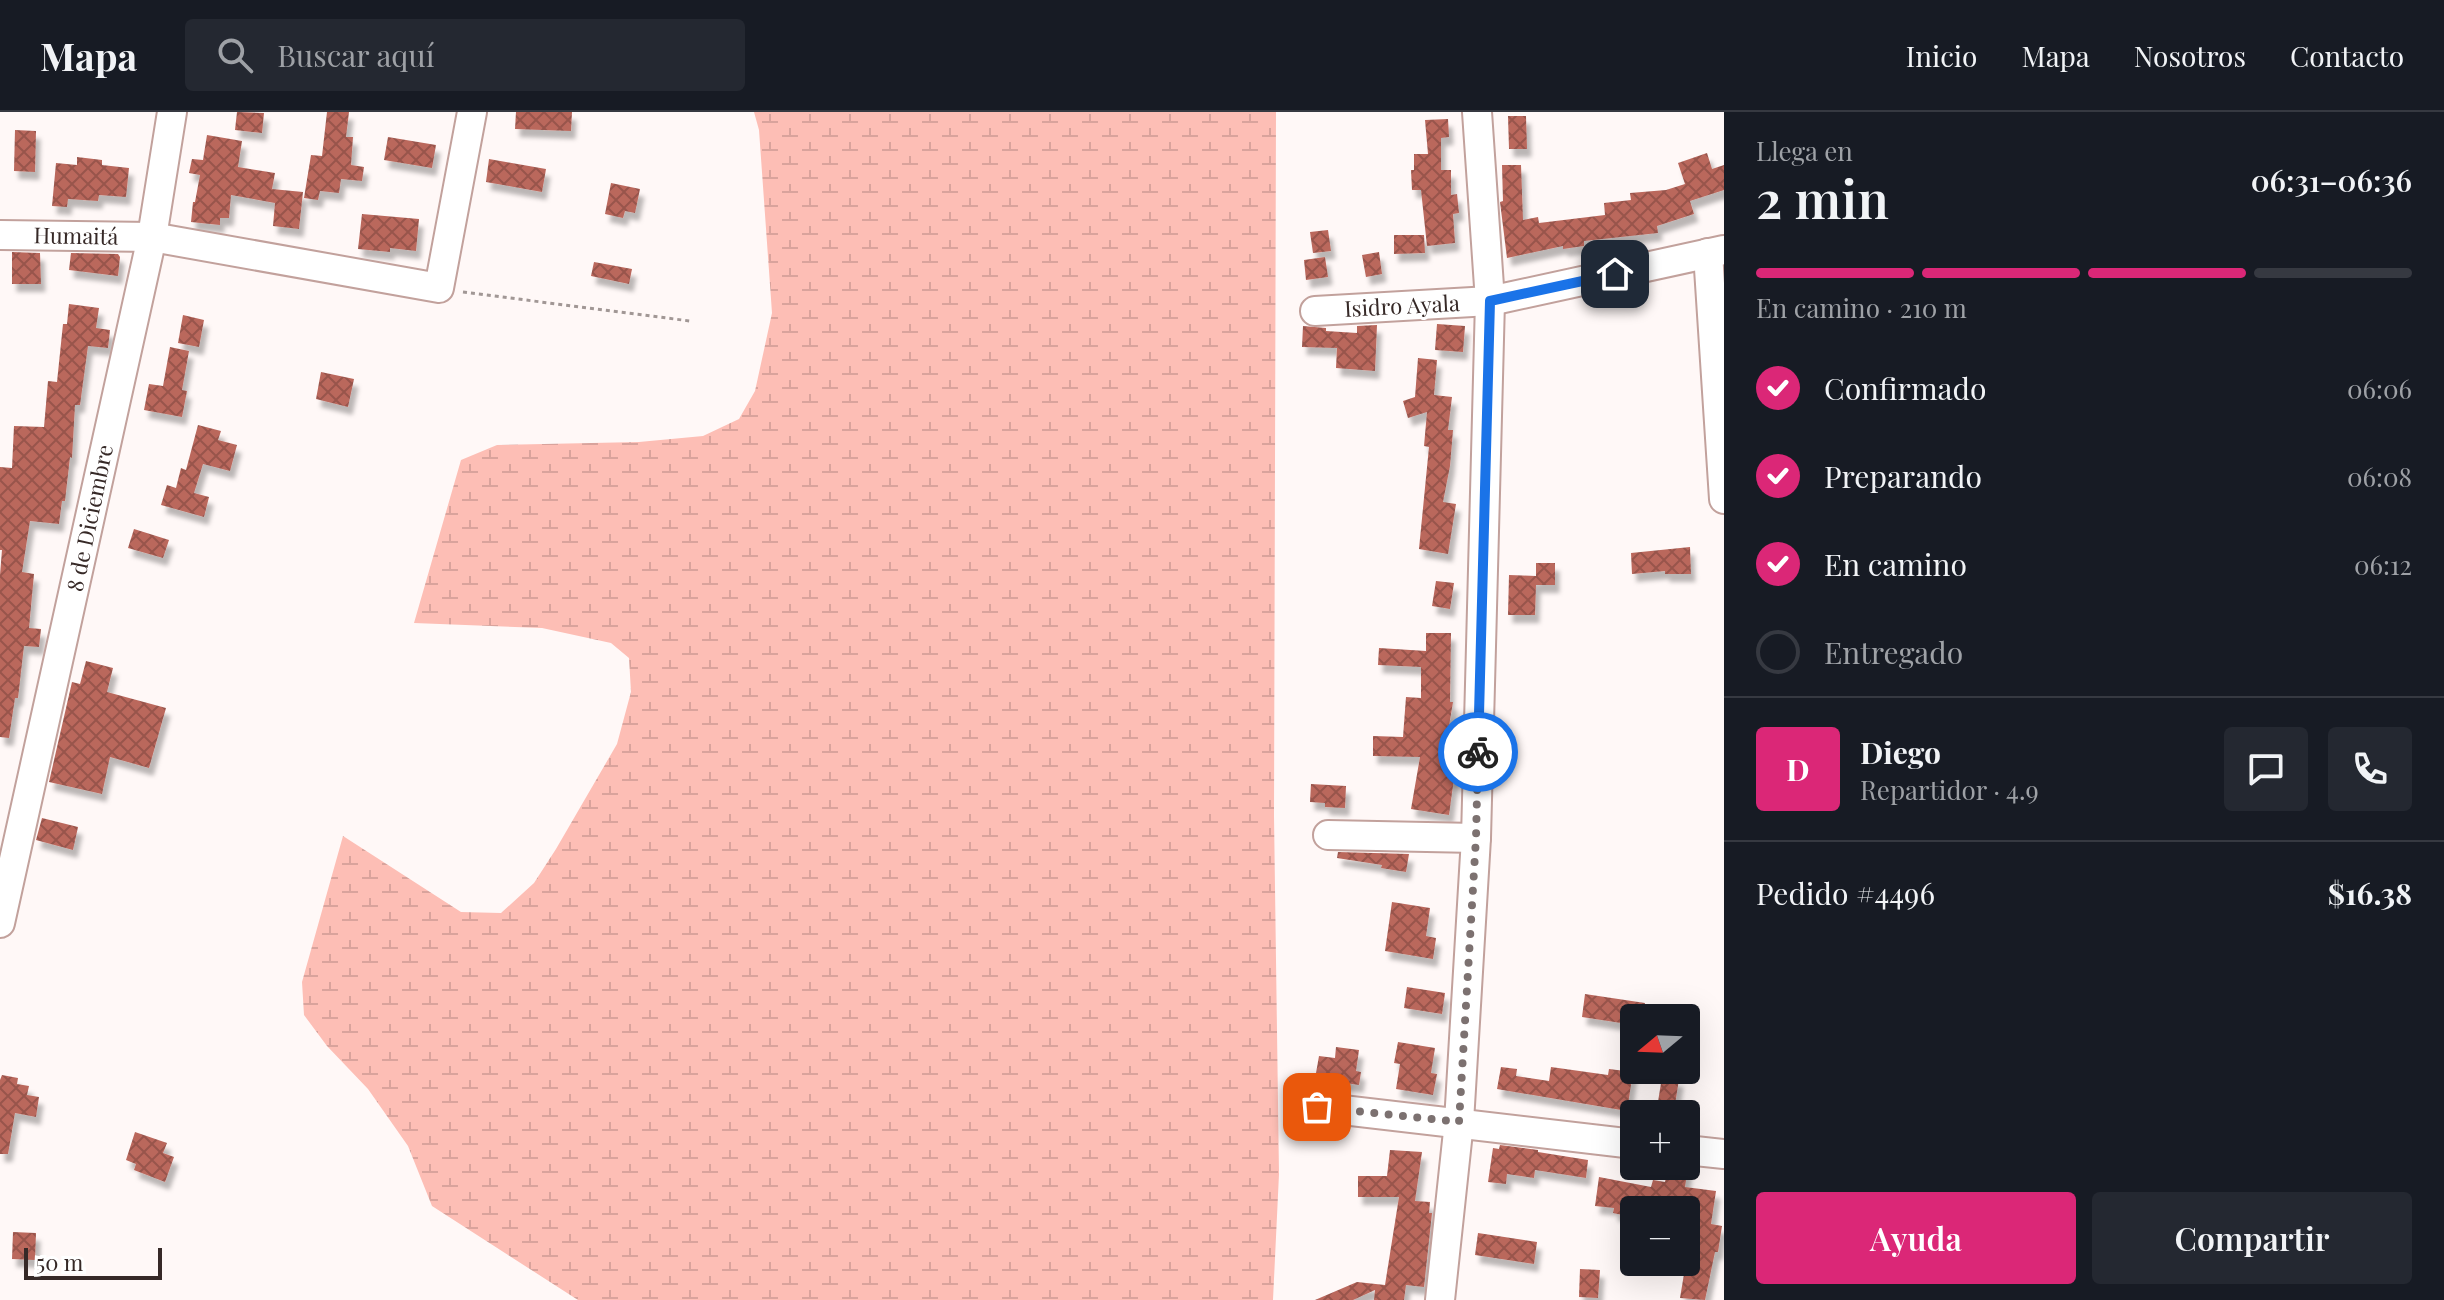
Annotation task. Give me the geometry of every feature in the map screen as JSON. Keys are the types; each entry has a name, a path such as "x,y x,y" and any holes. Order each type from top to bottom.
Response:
{"street":[{"name":"8 de Diciembre","path":"0,923 152,237 172,112"},
{"path":"439,288 472,112"},
{"path":"1440,1300 1459,1122 1476,838 1490,301 1477,112"},
{"name":"Humaitá","path":"0,235 152,237 439,288"},
{"path":"1716,251 1724,499"},
{"name":"Isidro Ayala","path":"1315,311 1490,301 1716,251"},
{"path":"1328,835 1476,838"},
{"path":"1317,1107 1620,1142"},
{"path":"1700,1151 1724,1154"}],"path":[{"path":"439,288 690,321"}],"green space":[{"path":"754,112 1276,112 1274,816 1279,1174 1273,1300 578,1300 432,1206 408,1146 368,1089 327,1046 304,1015 302,982 343,836 461,912 501,913 534,883 617,744 631,692 629,658 611,643 542,628 414,623 461,460 497,445 639,442 703,436 739,419 755,391 772,313 759,130"}],"building":[{"path":"237,112 264,113 262,133 235,130"},
{"path":"327,112 349,112 346,137 353,137 351,165 364,167 362,181 341,179 339,193 320,191 318,200 304,198 311,155 322,156"},
{"path":"516,112 572,112 571,131 515,129"},
{"path":"1508,116 1526,116 1527,149 1509,149"},
{"path":"1448,119 1449,137 1441,138 1441,170 1451,170 1451,195 1457,194 1459,213 1453,214 1455,243 1427,246 1421,190 1412,190 1411,170 1414,170 1414,154 1428,154 1425,120"},
{"path":"15,130 36,131 35,172 14,171"},
{"path":"207,135 242,141 238,167 275,173 272,189 303,192 299,229 273,226 275,203 231,195 229,218 220,218 220,225 191,222 200,175 189,173 192,159 203,160"},
{"path":"388,137 436,145 432,168 384,160"},
{"path":"1707,153 1712,169 1724,165 1724,190 1690,201 1694,214 1657,226 1658,233 1584,241 1584,246 1563,249 1563,246 1507,258 1500,202 1503,201 1502,165 1521,165 1523,220 1538,217 1539,223 1605,215 1604,203 1631,200 1630,193 1666,190 1685,184 1678,163"},
{"path":"77,157 102,160 102,165 129,168 126,197 99,195 98,201 68,199 67,207 52,206 56,163 77,165"},
{"path":"489,159 546,169 542,192 486,182"},
{"path":"611,183 640,189 635,213 625,211 623,218 605,214"},
{"path":"362,214 419,219 416,251 358,249"},
{"path":"1328,230 1331,251 1313,253 1310,232"},
{"path":"1394,235 1424,235 1425,253 1394,254"},
{"path":"12,252 40,253 41,284 12,284"},
{"path":"1379,252 1382,274 1366,277 1362,255"},
{"path":"71,253 118,254 118,276 69,270"},
{"path":"1325,257 1328,277 1306,280 1304,260"},
{"path":"594,262 632,269 629,284 591,276"},
{"path":"69,304 99,308 96,328 110,330 108,348 88,346 80,405 75,405 72,458 59,524 30,521 22,572 34,574 29,628 41,629 39,647 24,646 18,698 15,698 9,738 0,737 0,467 12,468 14,426 44,427 48,381 57,382 63,324 67,324"},
{"path":"183,315 204,320 199,347 178,343"},
{"path":"1437,324 1465,326 1463,352 1435,350"},
{"path":"1377,325 1375,371 1336,368 1337,348 1302,347 1303,326 1357,333 1357,326"},
{"path":"170,347 189,351 182,390 187,391 182,417 144,410 149,384 163,386"},
{"path":"1418,358 1437,360 1434,395 1452,397 1448,430 1453,430 1450,466 1443,502 1456,504 1448,554 1419,549 1429,447 1424,446 1427,412 1408,418 1403,401 1415,397"},
{"path":"321,372 354,379 348,407 316,399"},
{"path":"198,425 221,431 218,440 237,445 230,471 203,464 194,493 209,497 204,517 161,505 167,485 176,488 181,468 186,470"},
{"path":"134,529 169,540 163,558 128,548"},
{"path":"1690,547 1691,574 1665,574 1665,571 1632,574 1631,553"},
{"path":"1536,563 1555,563 1555,585 1536,585 1535,615 1508,615 1509,575 1536,576"},
{"path":"1436,581 1454,583 1450,609 1432,606"},
{"path":"1426,633 1451,633 1450,702 1453,702 1447,738 1456,738 1449,815 1411,809 1420,757 1373,756 1373,736 1403,737 1406,697 1421,698 1421,667 1378,665 1379,648 1426,651"},
{"path":"86,661 113,668 107,692 166,708 149,768 110,757 102,794 49,782 72,682 80,684"},
{"path":"1311,784 1346,786 1345,808 1310,802"},
{"path":"42,818 78,827 73,850 36,840"},
{"path":"1338,852 1409,854 1406,872 1337,858"},
{"path":"1392,902 1430,908 1426,936 1436,938 1433,959 1385,951"},
{"path":"1407,987 1445,993 1442,1014 1404,1008"},
{"path":"1585,994 1645,1003 1620,1004 1620,1023 1582,1017"},
{"path":"1398,1042 1435,1048 1431,1073 1437,1074 1433,1095 1396,1089 1400,1064 1394,1063"},
{"path":"1336,1047 1359,1050 1356,1071 1361,1072 1359,1085 1331,1081 1332,1076 1316,1073 1319,1056 1335,1058"},
{"path":"1501,1067 1517,1069 1516,1076 1549,1081 1551,1067 1608,1075 1609,1069 1620,1070 1620,1084 1631,1084 1629,1100 1620,1100 1620,1110 1497,1089"},
{"path":"2,1075 18,1078 17,1084 29,1086 27,1095 39,1097 36,1117 15,1113 8,1154 0,1154"},
{"path":"1661,1084 1678,1084 1676,1100 1658,1100"},
{"path":"135,1132 167,1143 163,1153 174,1157 165,1182 134,1170 136,1164 126,1160"},
{"path":"1500,1145 1588,1160 1586,1178 1535,1170 1534,1178 1507,1174 1506,1184 1488,1182 1493,1148 1499,1149"},
{"path":"1390,1150 1422,1152 1415,1201 1430,1202 1429,1213 1432,1213 1424,1287 1406,1285 1404,1300 1374,1300 1375,1290 1353,1300 1315,1300 1357,1282 1385,1285 1399,1197 1358,1197 1358,1176 1387,1176"},
{"path":"1599,1177 1651,1187 1653,1180 1686,1180 1685,1187 1716,1191 1711,1224 1722,1226 1705,1300 1680,1298 1684,1276 1700,1276 1700,1196 1620,1196 1620,1214 1613,1213 1614,1208 1595,1206"},
{"path":"13,1232 36,1233 35,1260 12,1259"},
{"path":"1478,1233 1537,1242 1534,1264 1475,1255"},
{"path":"1580,1269 1600,1270 1598,1298 1579,1297"}],"way so far":[{"path":"1317,1107 1459,1122 1476,838 1478,752"}],"route":[{"path":"1478,752 1490,301 1615,274"}]}
